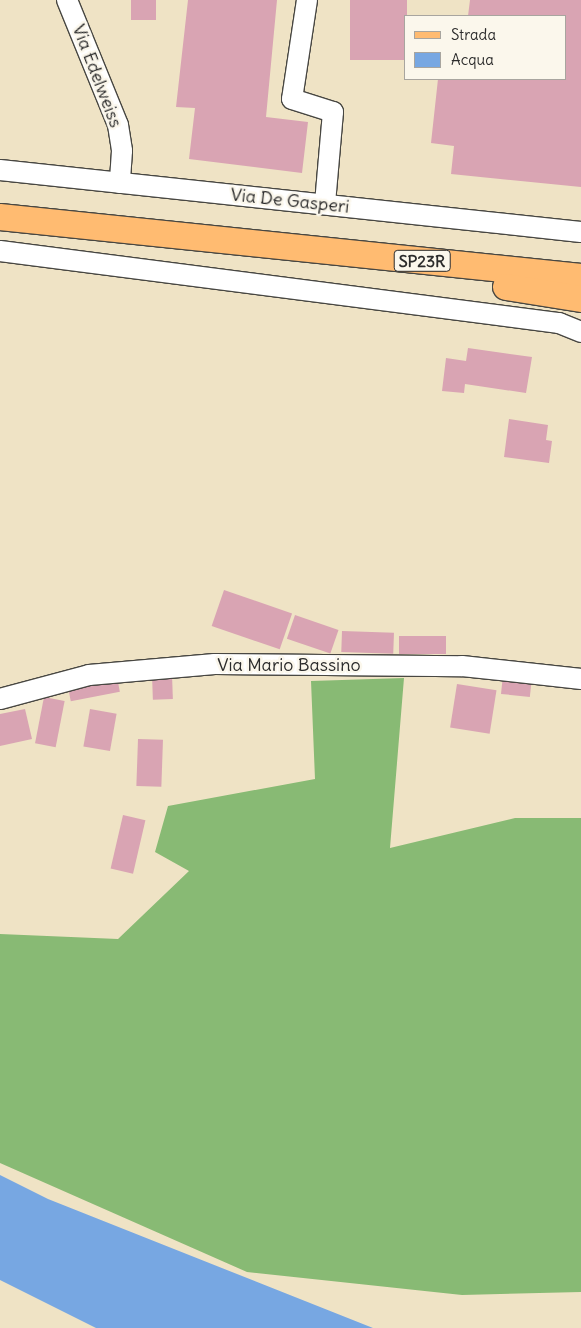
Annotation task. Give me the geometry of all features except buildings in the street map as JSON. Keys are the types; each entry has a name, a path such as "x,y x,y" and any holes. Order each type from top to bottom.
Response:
{"main road":[{"name":"SP23R","path":"0,217 581,277"},
{"path":"262,244 359,271 570,294 581,299"}],"street":[{"name":"Via Edelweiss","path":"67,0 118,124 122,151 120,183"},
{"path":"307,0 292,99 333,112 325,204"},
{"name":"Via De Gasperi","path":"0,170 581,232"},
{"path":"0,251 559,324 581,332"},
{"name":"Via Mario Bassino","path":"0,699 89,675 215,664 462,666 581,679"}],"green space":[{"path":"404,678 390,848 515,818 581,818 581,1292 462,1295 247,1272 0,1163 0,934 118,939 189,871 155,852 168,806 315,779 311,681"}],"water":[{"path":"0,1175 48,1199 373,1328 96,1328 0,1280"}]}
